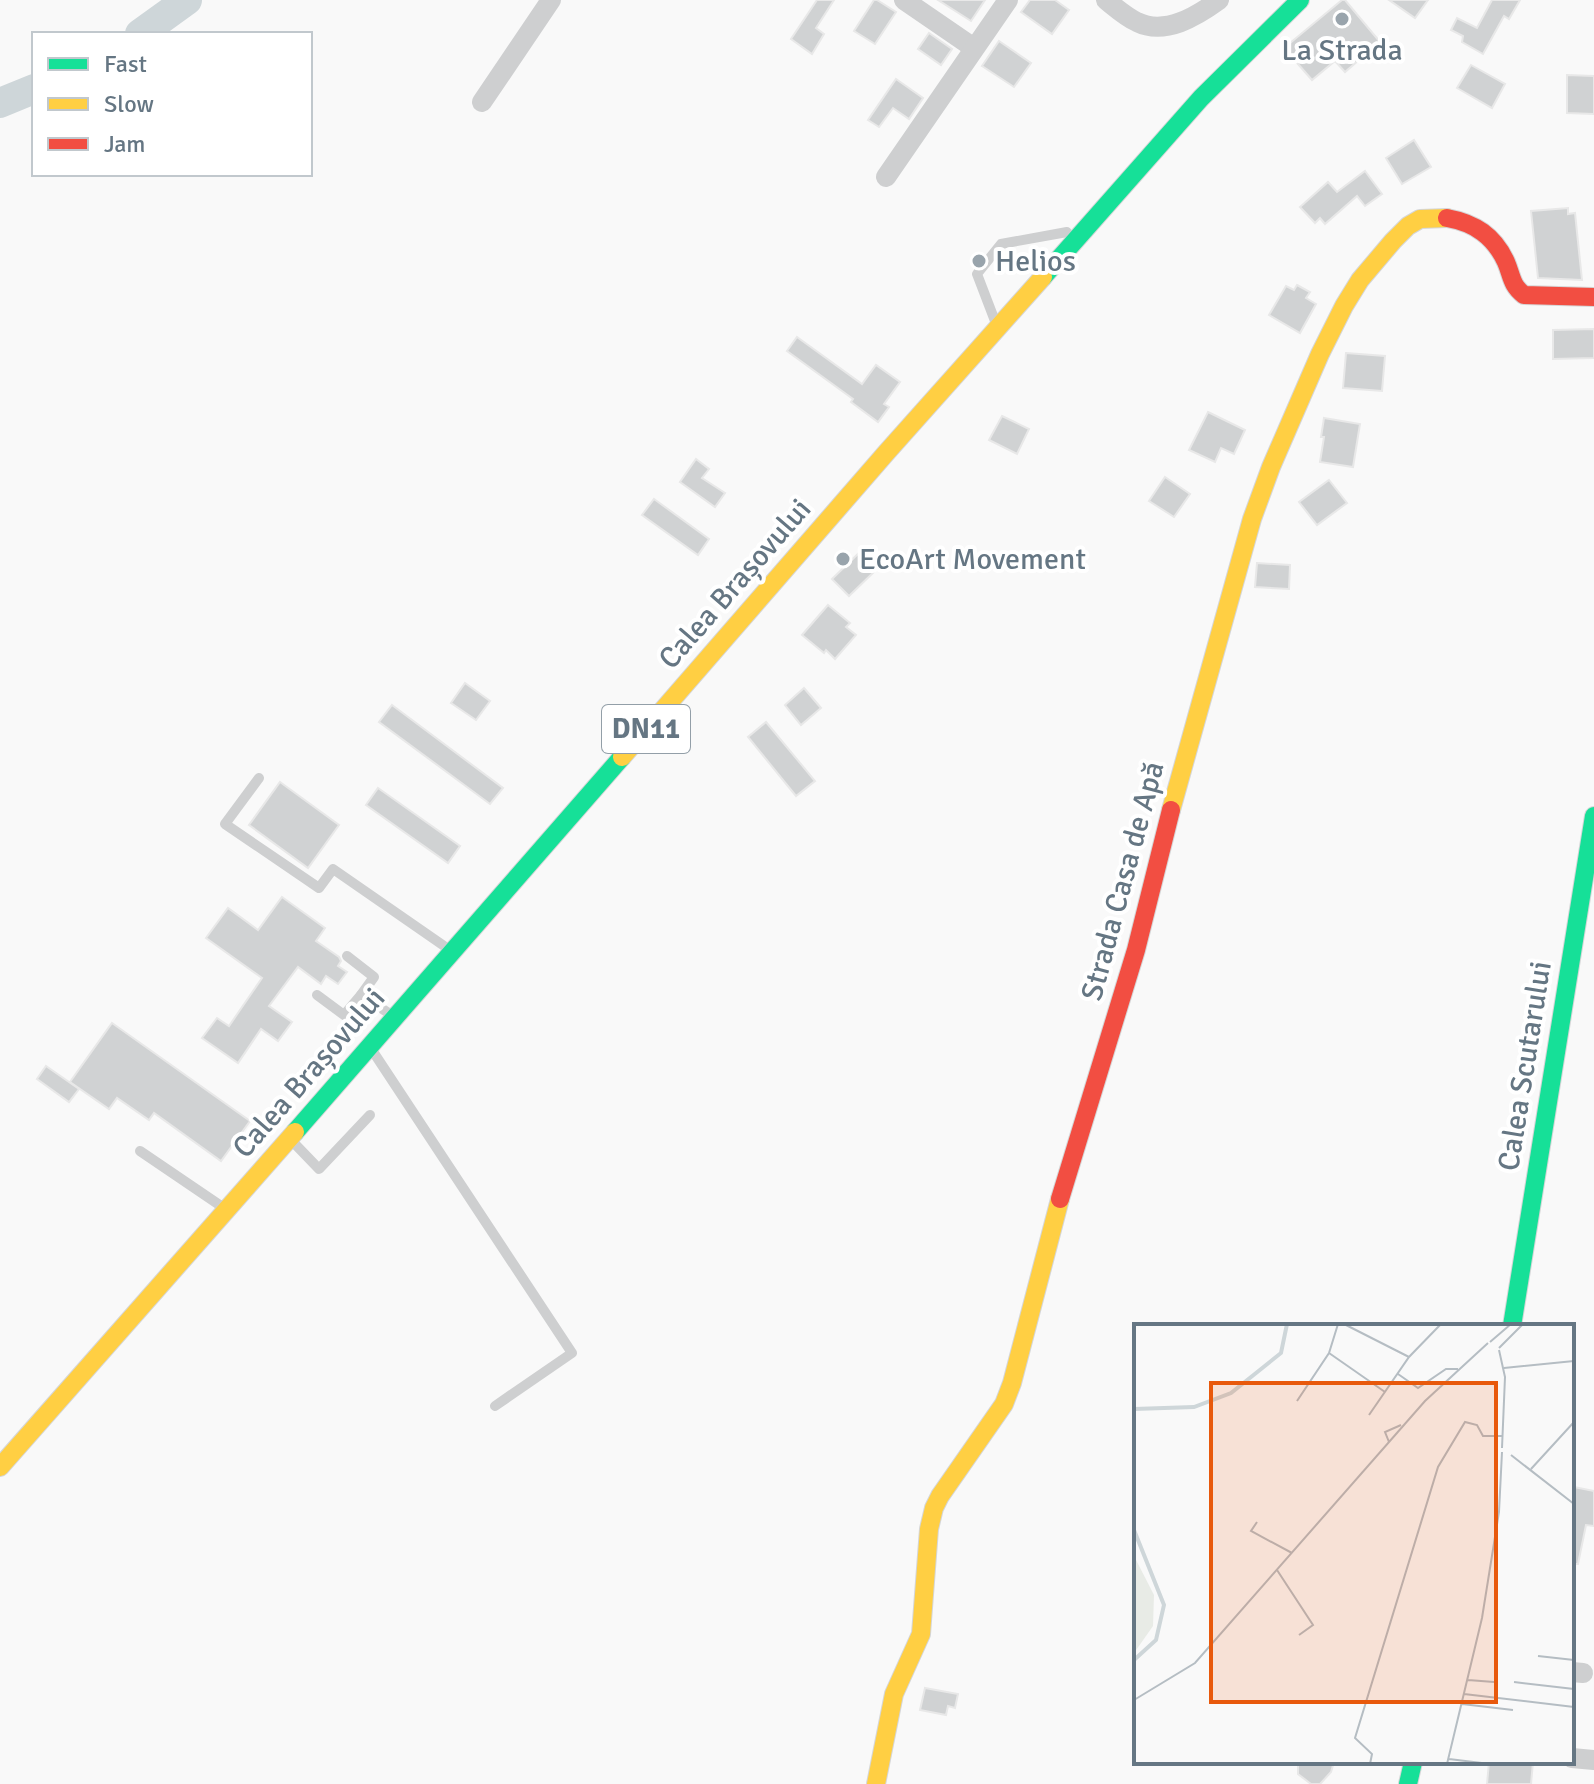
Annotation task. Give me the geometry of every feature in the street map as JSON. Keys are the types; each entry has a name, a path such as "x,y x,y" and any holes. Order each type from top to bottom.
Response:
{"main road":[{"name":"Calea Brașovului","path":"0,1467 370,1047 855,488 1201,98 1300,0"},
{"name":"Strada Casa de Apă","path":"876,1784 894,1694 921,1634 930,1519 940,1496 1004,1404 1012,1383 1067,1173 1136,950 1185,755 1248,530 1271,467 1320,354 1360,280 1393,241 1420,219 1443,217 1465,221 1486,233 1505,260 1515,288 1524,295 1594,297"},
{"name":"Calea Scutarului","path":"1512,1324 1594,816"},
{"path":"1408,1784 1413,1764"}],"street":[{"path":"482,102 551,0"},
{"path":"904,0 974,48"},
{"path":"886,177 1008,0"},
{"path":"1106,0 1138,23 1159,27 1178,23 1219,0"},
{"path":"1574,1758 1594,1760"}],"lane":[{"path":"997,328 977,274 1001,244 1085,229"},
{"path":"259,778 225,824 319,888 333,869 452,952"},
{"path":"317,995 344,1015 361,995 374,977 347,956"},
{"path":"361,995 395,1017"},
{"path":"370,1047 572,1353 495,1406"},
{"path":"290,1138 319,1169 370,1115"},
{"path":"140,1151 227,1210"}],"building":[{"path":"817,0 834,0 816,28 824,34 812,54 791,39"},
{"path":"874,0 896,12 875,44 854,31"},
{"path":"938,0 985,0 971,21"},
{"path":"1030,0 1055,0 1069,10 1052,34 1021,12"},
{"path":"1342,0 1380,42 1345,72 1335,61 1312,80 1284,48"},
{"path":"1389,0 1428,0 1415,18"},
{"path":"1492,0 1520,0 1509,19 1504,16 1483,54 1462,42 1463,36 1451,30 1457,18 1477,28"},
{"path":"929,33 952,49 941,65 918,49"},
{"path":"999,41 1031,63 1014,87 982,66"},
{"path":"1471,65 1505,84 1492,108 1457,88"},
{"path":"1567,75 1594,76 1594,114 1567,113"},
{"path":"896,79 923,98 909,119 893,108 879,127 868,120"},
{"path":"1414,140 1431,167 1402,184 1386,158"},
{"path":"1365,171 1382,194 1365,206 1357,196 1325,224 1320,218 1315,223 1300,207 1328,182 1337,192"},
{"path":"1568,208 1568,214 1575,213 1582,280 1538,278 1531,211"},
{"path":"1297,285 1310,292 1306,298 1316,304 1300,333 1269,315 1286,286 1294,290"},
{"path":"1594,329 1594,358 1553,359 1553,330"},
{"path":"797,337 862,384 876,365 900,382 884,404 889,407 878,422 851,402 853,399 787,351"},
{"path":"1346,353 1385,356 1382,391 1343,388"},
{"path":"1208,412 1245,430 1234,454 1221,448 1215,462 1189,450"},
{"path":"1002,416 1029,429 1017,454 989,440"},
{"path":"1324,418 1360,424 1353,467 1320,462"},
{"path":"696,459 709,469 702,478 725,493 715,507 680,482"},
{"path":"1165,477 1190,494 1174,517 1149,501"},
{"path":"1329,480 1347,503 1317,525 1299,502"},
{"path":"654,499 709,539 698,555 642,515"},
{"path":"861,551 878,568 849,596 832,579"},
{"path":"1257,563 1290,565 1289,589 1255,587"},
{"path":"828,605 850,623 846,627 856,635 835,659 802,635"},
{"path":"465,683 490,701 476,720 451,703"},
{"path":"804,688 821,708 801,725 785,705"},
{"path":"392,705 503,788 490,804 379,722"},
{"path":"766,722 815,781 796,796 748,737"},
{"path":"280,782 339,825 308,868 249,825"},
{"path":"378,788 460,846 448,863 366,805"},
{"path":"282,897 325,928 316,941 339,957 341,961 338,966 347,972 338,984 326,976 321,984 298,967 269,1006 292,1022 278,1041 261,1029 238,1063 202,1038 217,1018 229,1026 262,978 206,938 228,908 258,930"},
{"path":"112,1023 250,1121 221,1161 154,1113 149,1120 117,1098 109,1109 70,1082"},
{"path":"46,1066 79,1089 69,1102 37,1079"},
{"path":"1574,1487 1594,1491 1594,1526 1586,1525 1578,1564 1574,1564"},
{"path":"925,1688 958,1694 955,1708 948,1706 946,1715 920,1710"},
{"path":"1298,1764 1333,1764 1331,1772 1320,1784 1311,1784 1298,1774"},
{"path":"1489,1764 1533,1764 1531,1784 1487,1784"}],"waterway":[{"path":"143,32 187,0"},
{"path":"0,103 32,90"}],"traffic: fast":[{"path":"1043,277 1201,98 1300,0"},
{"path":"295,1132 622,757"},
{"path":"1512,1324 1594,816"},
{"path":"1408,1784 1413,1764"}],"traffic: slow":[{"path":"1171,810 1252,519 1320,354 1360,280 1393,241 1420,219 1447,218"},
{"path":"622,757 1043,277"},
{"path":"0,1467 295,1132"},
{"path":"876,1784 894,1694 921,1634 929,1529 934,1508 1004,1404 1060,1199"}],"traffic: jam":[{"path":"1447,218 1475,227 1489,238 1506,262 1514,284 1524,295 1594,297"},
{"path":"1060,1199 1136,950 1171,810"}],"place":[{"name":"La Strada","path":"1342,19"},
{"name":"Helios","path":"979,261"},
{"name":"EcoArt Movement","path":"843,559"}]}
